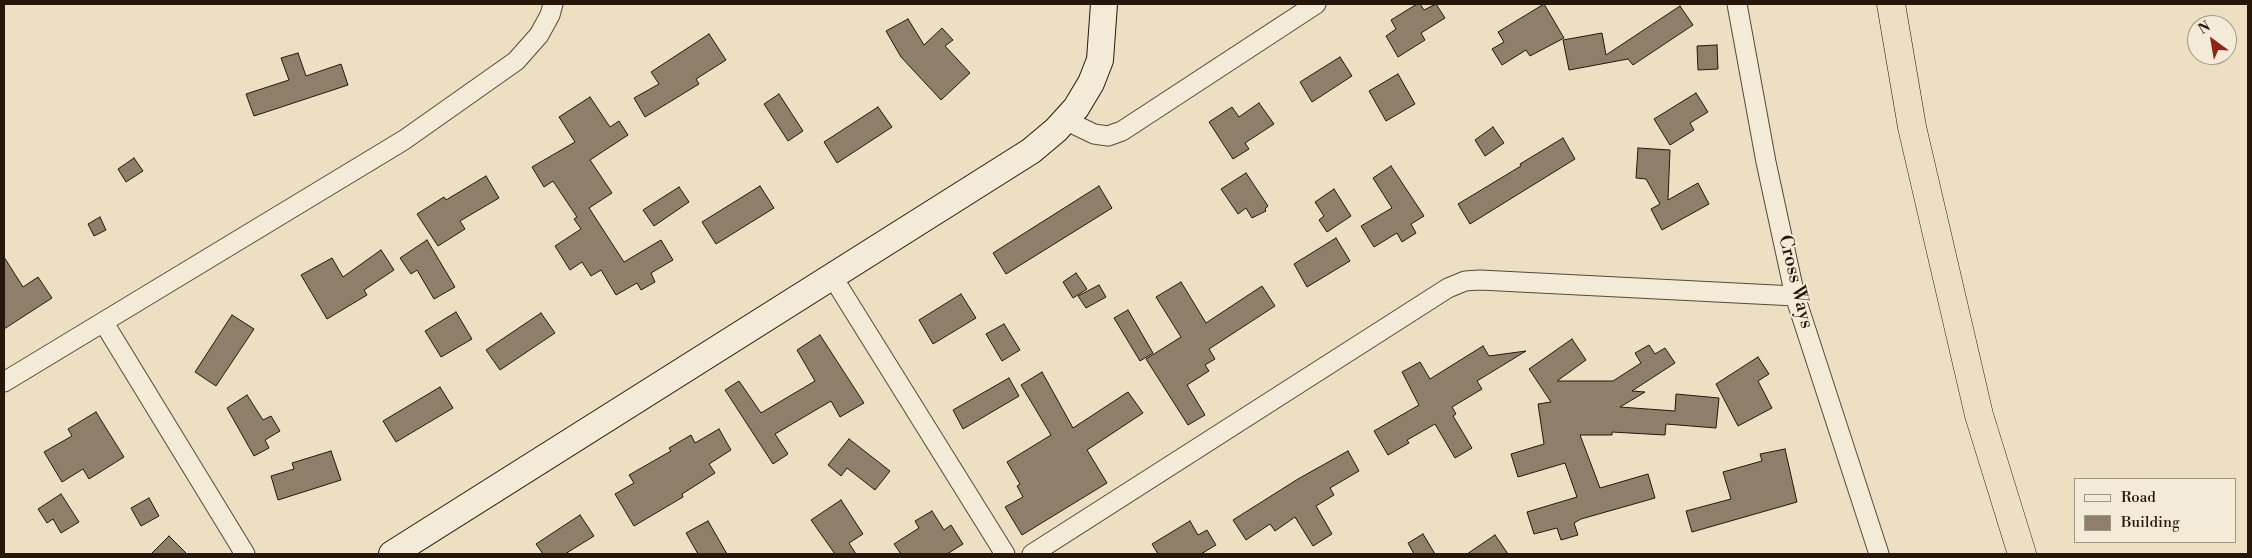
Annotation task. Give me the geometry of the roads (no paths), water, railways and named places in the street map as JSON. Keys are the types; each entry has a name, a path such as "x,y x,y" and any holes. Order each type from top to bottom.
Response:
{"highway":[{"path":"1891,4 1912,127 1979,415 2022,554"}],"street":[{"path":"4,382 404,140 500,73 528,49 542,28 553,4"},
{"path":"392,554 1031,151 1076,108 1091,83 1100,60 1104,4"},
{"path":"1065,120 1094,134 1108,136 1122,131 1316,4"},
{"name":"Cross Ways","path":"1737,4 1766,162 1796,296 1879,554"},
{"path":"832,276 1006,554"},
{"path":"1032,554 1448,288 1465,281 1480,280 1796,296"},
{"path":"104,323 246,554"}]}
